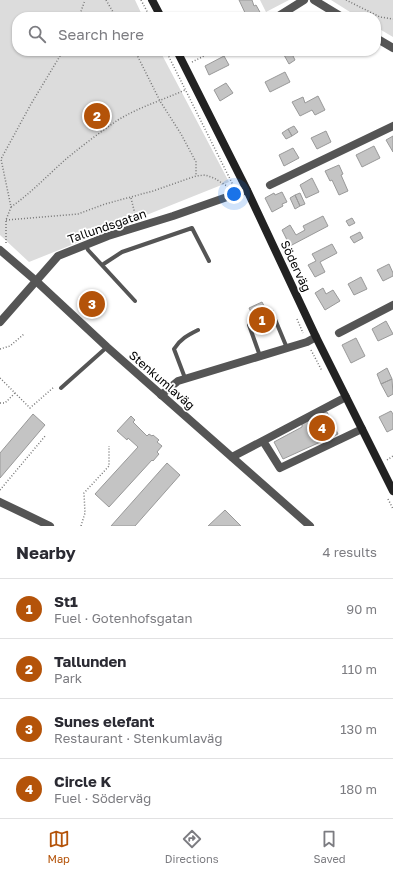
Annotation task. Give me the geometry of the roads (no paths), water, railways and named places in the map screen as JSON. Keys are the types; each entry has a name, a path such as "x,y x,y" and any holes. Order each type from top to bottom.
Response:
{"main road":[{"path":"152,0 158,12"},
{"name":"Söderväg","path":"180,56 247,190 316,336 393,490"}],"street":[{"path":"285,12 304,0"},
{"path":"314,0 334,12"},
{"path":"381,41 393,48"},
{"path":"270,186 393,126"},
{"name":"Tallundsgatan","path":"0,322 58,256 108,236 247,190"},
{"name":"Stenkumlaväg","path":"0,250 36,280 107,347 310,526"},
{"path":"339,333 393,305"},
{"path":"161,395 178,380 307,342 316,336"},
{"path":"232,457 346,396"},
{"path":"263,441 280,468 362,429"},
{"path":"0,502 50,526"}],"lane":[{"path":"102,265 122,252 192,228 210,261"},
{"path":"86,244 88,250 135,301"},
{"path":"260,356 249,325 256,315 264,311 272,312 287,348"},
{"path":"185,378 174,349 184,337 198,330"},
{"path":"61,388 107,347"}],"place":[{"name":"Tallunden","path":"97,116"},
{"name":"Sunes elefant","path":"92,304"},
{"name":"St1","path":"262,320"},
{"name":"Circle K","path":"322,428"}]}
